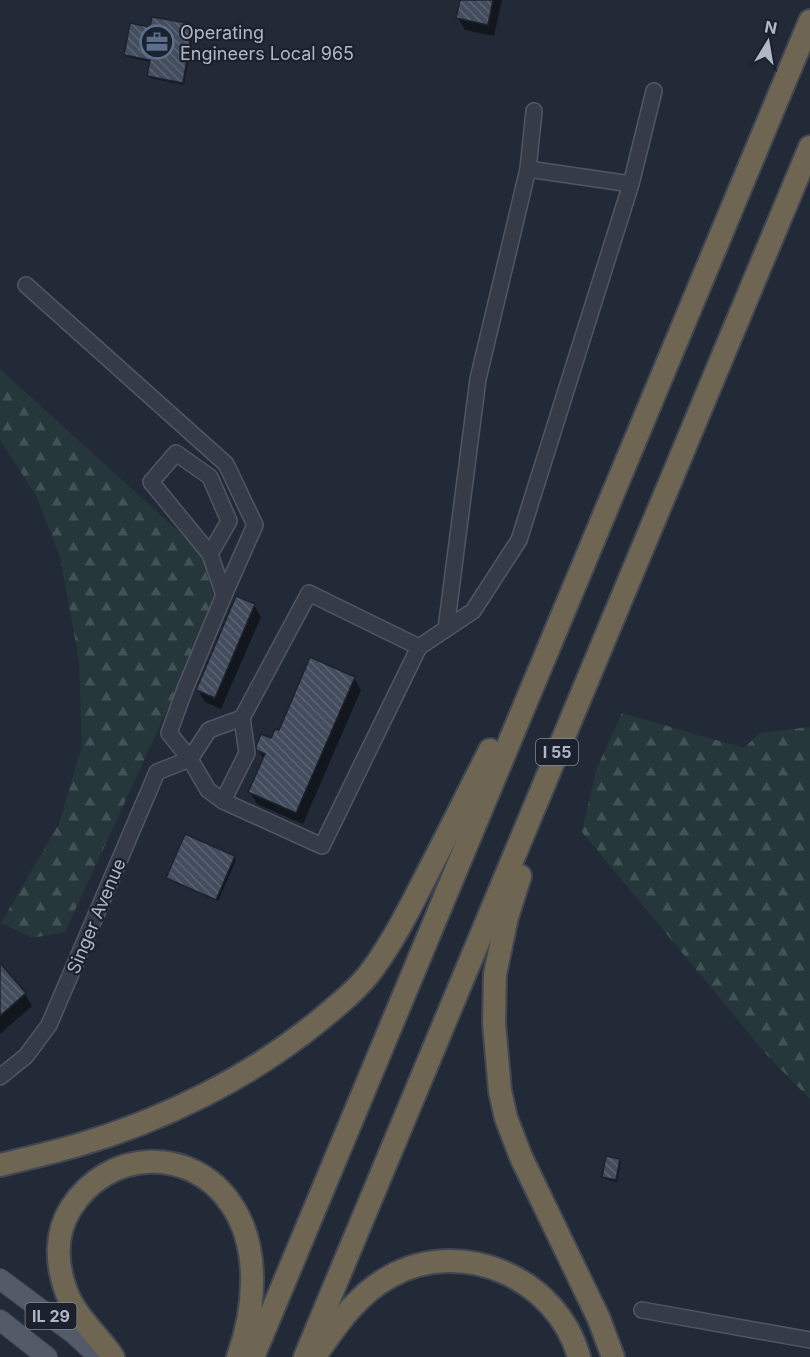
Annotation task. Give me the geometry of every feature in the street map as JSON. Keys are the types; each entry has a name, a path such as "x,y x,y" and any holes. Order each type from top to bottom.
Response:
{"highway":[{"name":"I 55","path":"253,1357 810,21"},
{"name":"I 55","path":"304,1357 810,147"},
{"path":"0,1165 74,1146 123,1130 176,1108 228,1082 303,1034 337,1006 370,973 392,942 418,894 581,569"},
{"path":"580,697 550,797 507,917 495,974 494,1023 500,1090 506,1118 521,1157 599,1319 613,1357"},
{"path":"113,1357 67,1293 58,1258 62,1227 77,1199 89,1185 100,1177 115,1168 159,1161 186,1167 209,1180 232,1205 239,1220 251,1260 252,1289 249,1315 238,1357"},
{"path":"315,1357 354,1305 373,1287 405,1270 423,1264 449,1261 489,1266 505,1272 535,1291 552,1306 565,1324 579,1357"}],"main road":[{"name":"IL 29","path":"0,1279 74,1334 99,1357"},
{"name":"IL 29","path":"0,1320 47,1357"}],"street":[{"path":"26,285 226,464 255,525 185,689 169,733 190,759 208,790 223,801 322,846 419,647 473,611 519,540 631,184 654,91"},
{"path":"447,629 478,379 528,170 534,111"},
{"path":"528,170 631,184"},
{"path":"210,554 229,521 210,477 176,453 151,482 210,554 224,595"},
{"path":"223,801 247,753 242,718 309,593 419,647"},
{"path":"190,759 209,730 242,718"},
{"name":"Singer Avenue","path":"0,1077 26,1056 49,1025 157,772 190,759"},
{"path":"642,1310 810,1340"}],"green space":[{"path":"0,369 200,551 216,604 65,932 32,938 1,923 59,824 82,746 79,660 60,557 36,495 0,440"},
{"path":"622,713 744,748 760,733 810,727 810,1099 767,1055 582,832 596,770"}],"building":[{"path":"460,0 493,0 488,25 456,18"},
{"path":"152,17 193,24 183,83 147,76 150,60 124,55 130,23 150,27"},
{"path":"236,596 255,604 215,698 196,690"},
{"path":"310,657 355,677 296,813 248,792 265,754 256,750 261,734 271,738 275,729 279,730"},
{"path":"185,834 235,856 216,900 166,878"},
{"path":"0,963 26,993 0,1016"},
{"path":"606,1156 620,1159 616,1180 602,1177"}],"place":[{"name":"Operating Engineers Local 965","path":"157,42"}]}
